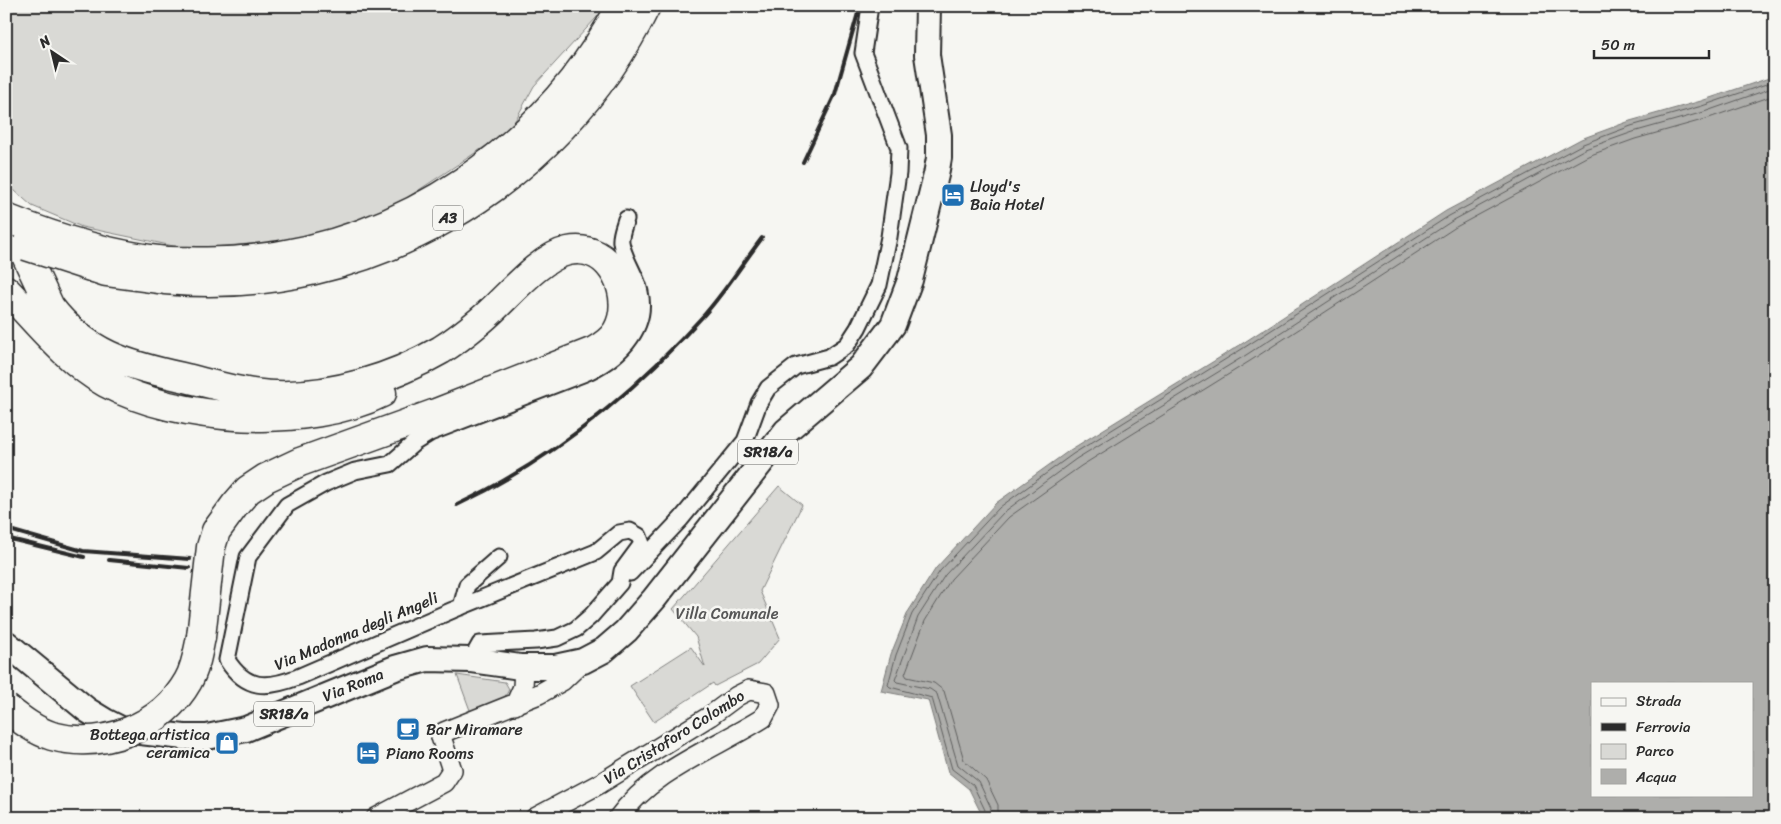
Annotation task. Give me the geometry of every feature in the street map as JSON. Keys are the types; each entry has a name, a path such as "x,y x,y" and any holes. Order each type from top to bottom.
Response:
{"highway":[{"name":"A3","path":"6,238 76,264 106,272 166,270 304,251 368,232 428,204 487,165 516,142 538,121 580,72 621,6"},
{"name":"A3","path":"6,216 94,249 130,257 166,270 223,282 255,281 318,270 383,250 445,220 507,179 554,138 577,113 616,61 646,6"},
{"path":"6,216 42,294 58,317 94,349 133,366 244,391 275,395 311,393 375,378 424,359 449,344 480,321 538,268 552,258 570,251 593,253 604,259 622,285 625,300 617,331 608,343 594,351 436,413 300,462 266,478 248,490 216,531 211,547 202,636 195,665 180,694 166,710 148,723 124,733 77,741 50,735 31,726 6,708"},
{"path":"6,290 74,359 105,382 134,396 176,408 242,415 278,417 309,414 340,408 373,397 458,350 480,321"}],"main road":[{"name":"SR18/a","path":"583,661 604,650 626,631 654,599 786,431 861,367 876,350 893,325 910,280 938,158 938,135 927,55 928,6"},
{"name":"Via Roma","path":"6,644 87,710 105,721 123,730 184,737 207,737 246,729 395,668 427,659 471,660 524,667 555,667 583,661"}],"street":[{"name":"Via Madonna degli Angeli","path":"471,660 480,644 557,638 576,628 591,616 681,519 740,448 768,388 796,366 829,357 847,345 858,328 879,285 889,237 898,172 899,148 862,53 870,6"},
{"name":"Via Madonna degli Angeli","path":"620,583 622,571 642,544 639,536 630,531 620,534 596,552 461,607 298,677 276,684 264,685 244,680 235,673 227,660 248,557 287,505 326,483 355,471 390,464 414,443 430,433 601,367 616,356 629,342 636,327 642,302 635,276 621,241 626,219"},
{"path":"461,607 467,585 499,557"},
{"path":"376,818 444,782 452,770 441,737 444,732 514,705 556,685 583,661"},
{"path":"514,705 523,687 524,667"},
{"name":"Via Cristoforo Colombo","path":"535,818 601,783 710,716 737,696 749,690 766,693 770,705 763,718 654,782 629,803 618,818"}],"green space":[{"path":"6,6 607,6 534,86 510,130 387,211 298,240 188,249 82,227 32,206 6,183"},
{"name":"Villa Comunale","path":"779,486 802,505 760,591 780,638 758,664 715,686 713,683 654,722 630,686 691,647 705,667 696,637 673,609"},
{"path":"457,675 505,682 509,689 503,699 471,713"}],"water":[{"path":"1775,76 1775,818 975,818 980,811 969,789 948,772 928,700 881,691 891,654 908,612 936,568 996,503 1070,450 1240,345 1446,211 1581,139 1630,121 1701,101"}],"railway":[{"path":"803,162 835,94 860,6"},
{"path":"457,505 526,467 559,445 621,397 678,343 705,314 762,238"},
{"path":"6,529 83,551 190,559"},
{"path":"6,538 84,557"},
{"path":"109,560 189,568"}],"place":[{"name":"Lloyd's Baia Hotel","path":"953,195"},
{"name":"Bar Miramare","path":"408,729"},
{"name":"Bottega artistica ceramica","path":"227,743"},
{"name":"Piano Rooms","path":"368,753"}]}
